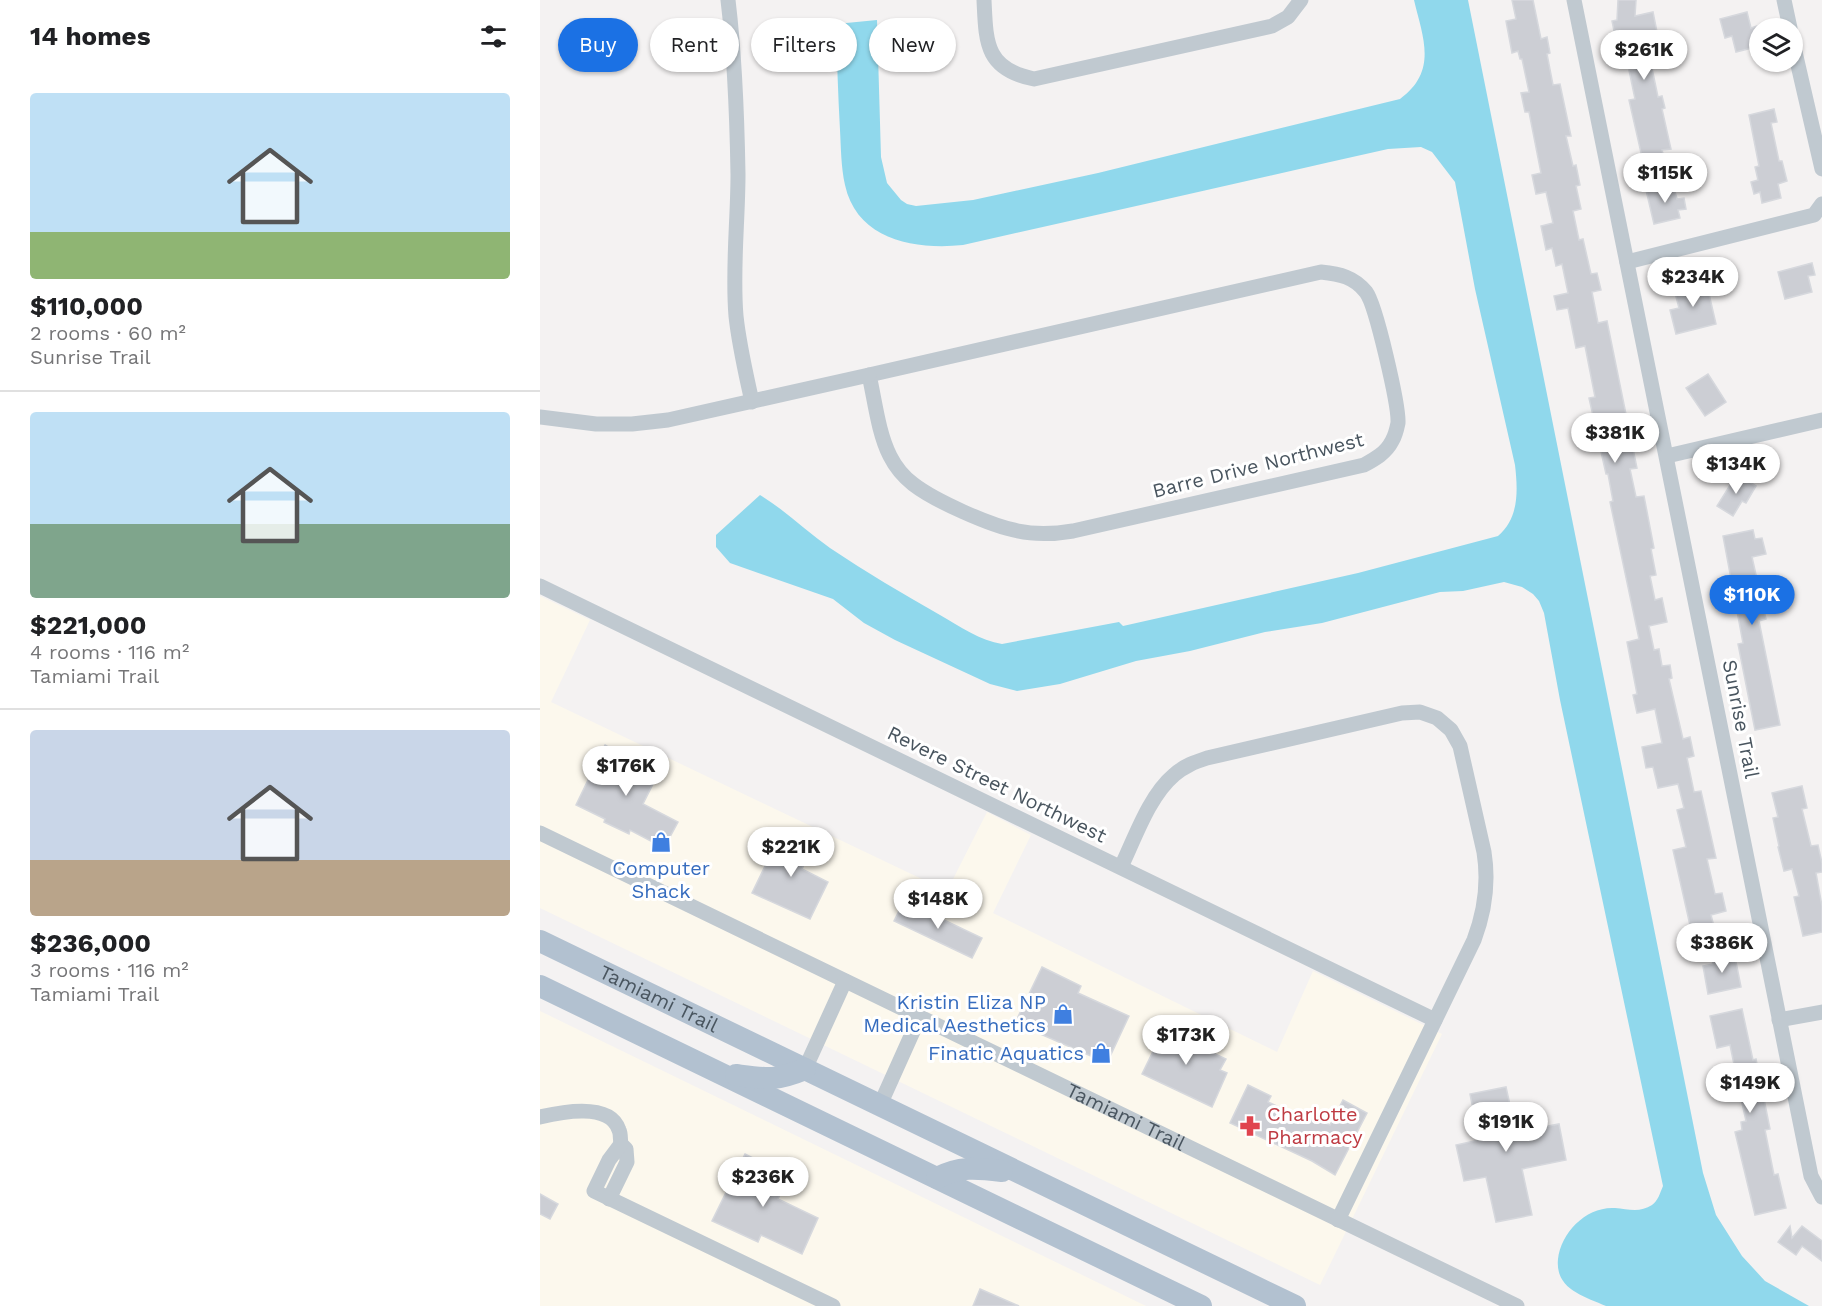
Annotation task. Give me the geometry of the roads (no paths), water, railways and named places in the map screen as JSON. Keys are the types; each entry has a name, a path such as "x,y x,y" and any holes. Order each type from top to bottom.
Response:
{"main road":[{"name":"Tamiami Trail","path":"540,941 1295,1306"},
{"name":"Tamiami Trail","path":"540,986 1201,1306"},
{"path":"717,1072 771,1079 787,1077 805,1069"},
{"path":"936,1178 951,1170 971,1167 1021,1173"}],"street":[{"path":"728,0 738,175 734,280 736,317 752,402"},
{"path":"984,0 986,34 990,51 1001,65 1016,75 1034,79 1272,26 1288,17 1301,0"},
{"name":"Sunrise Trail","path":"1574,0 1811,1176 1822,1197"},
{"path":"1784,0 1788,18"},
{"path":"1800,72 1822,169"},
{"path":"1627,262 1814,215 1822,204"},
{"name":"Barre Drive Northwest","path":"540,417 596,424 632,424 668,420 1322,272 1340,274 1356,281 1368,294 1375,310 1397,407 1398,424 1392,442 1380,456 1364,465 1073,531 1037,534 1019,532 984,520 912,484 890,456 869,375"},
{"path":"1667,456 1822,420"},
{"name":"Revere Street Northwest","path":"540,586 1436,1020"},
{"path":"1121,867 1162,787 1190,764 1207,758 1402,713 1420,712 1437,718 1451,730 1460,746 1484,852 1487,887 1485,906 1474,940 1338,1220"},
{"name":"Tamiami Trail","path":"540,833 1517,1306"},
{"path":"805,1069 845,981"},
{"path":"1779,1020 1822,1012"},
{"path":"880,1105 920,1016"},
{"path":"540,1117 590,1112 605,1114 613,1119 619,1129 621,1144 626,1149 627,1162 609,1198"},
{"path":"621,1144 609,1160 594,1191 833,1306"}],"water":[{"path":"1414,0 1468,0 1703,1173 1716,1215 1742,1256 1765,1281 1809,1306 1606,1306 1580,1295 1561,1278 1558,1269 1560,1249 1564,1239 1577,1223 1595,1211 1615,1208 1643,1209 1656,1201 1663,1186 1560,700 1544,613 1533,594 1522,587 1504,582 1463,591 1440,592 1322,623 1265,632 1190,651 1136,661 1060,684 1017,691 990,684 895,640 864,623 833,599 730,563 716,547 716,535 760,495 830,548 871,574 970,632 986,640 1002,644 1119,622 1123,626 1358,573 1498,536 1510,521 1513,512 1517,485 1515,465 1475,289 1455,182 1432,152 1421,147 1388,149 963,245 926,245 890,238 862,218 852,204 845,185 837,72 857,72 857,22 869,21 869,72 879,72 881,157 887,183 901,200 916,206 973,200 1098,173 1400,99 1412,88 1424,65 1425,53"}],"place":[{"name":"Computer Shack","path":"661,842"},
{"name":"Kristin Eliza NP Medical Aesthetics","path":"1063,1014"},
{"name":"Finatic Aquatics","path":"1101,1053"},
{"name":"Charlotte Pharmacy","path":"1250,1126"}]}
